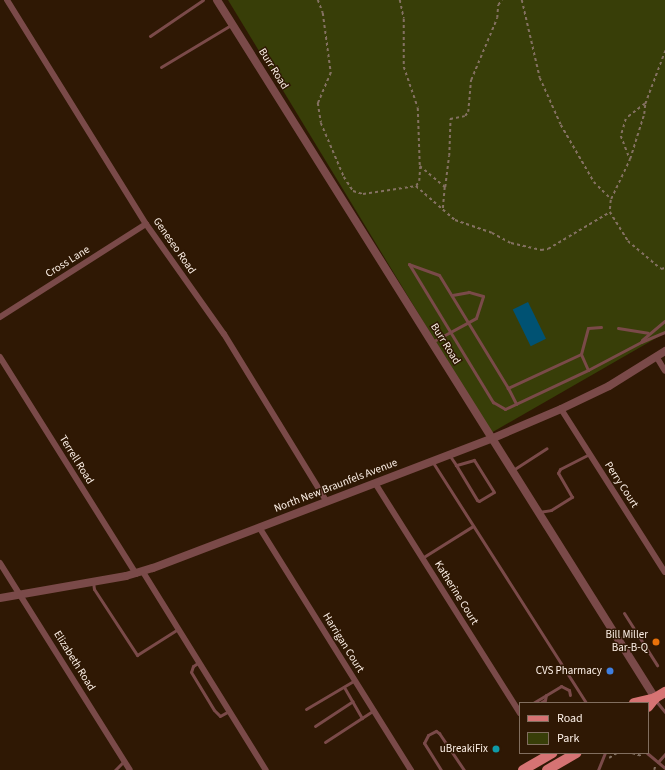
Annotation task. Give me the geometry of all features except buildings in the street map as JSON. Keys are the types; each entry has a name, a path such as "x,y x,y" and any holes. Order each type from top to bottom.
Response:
{"main road":[{"path":"638,702 655,698 665,692"},
{"path":"649,706 655,698"},
{"path":"523,770 548,754"},
{"path":"552,769 575,754"}],"street":[{"name":"Geneseo Road","path":"7,0 146,224 224,334 327,502"},
{"name":"Burr Road","path":"217,0 511,471 655,698"},
{"name":"Cross Lane","path":"0,317 146,224"},
{"name":"North New Braunfels Avenue","path":"0,598 139,573 449,455 561,409 609,386 665,351"},
{"path":"656,356 665,371"},
{"name":"Terrell Road","path":"0,357 139,573 178,629 266,770"},
{"name":"Perry Court","path":"561,409 665,572"},
{"name":"Katherine Court","path":"375,483 519,711"},
{"name":"Harrigan Court","path":"259,527 411,770"},
{"name":"Elizabeth Road","path":"0,563 21,594 130,770"},
{"path":"548,754 552,769"}],"lane":[{"path":"150,36 203,0"},
{"path":"162,67 232,24"},
{"path":"516,404 469,322 439,275 409,264 493,402 505,409 516,404 588,370 641,342 665,332"},
{"path":"431,343 476,318 483,296 469,292 452,295"},
{"path":"641,342 648,333 665,321"},
{"path":"588,370 581,354 588,328 602,327"},
{"path":"618,328 648,333"},
{"path":"508,388 581,354"},
{"path":"511,471 547,448"},
{"path":"538,513 551,510 572,497 558,473 560,469 589,454"},
{"path":"449,455 477,500 479,501 494,492 474,460 456,466"},
{"path":"432,461 585,702"},
{"path":"422,558 473,526"},
{"path":"92,581 94,589 136,655 178,629"},
{"path":"624,613 657,665"},
{"path":"199,662 193,666 191,672 214,710 220,716 229,711"},
{"path":"306,709 355,680"},
{"path":"344,686 362,718"},
{"path":"535,702 561,686 569,690 570,695"},
{"path":"542,702 545,700 546,695"},
{"path":"655,698 665,712"},
{"path":"315,726 352,702"},
{"path":"325,742 374,710"},
{"path":"441,770 424,743 428,735 436,731 440,733 464,770"},
{"path":"598,770 605,754"},
{"path":"648,754 665,768"},
{"path":"658,762 665,754"},
{"path":"116,770 124,760"}],"path":[{"path":"318,0 323,13 331,73 318,103 321,123 344,177 353,191 363,194 416,186"},
{"path":"400,0 404,19 404,67 418,108 420,166 419,181 416,186"},
{"path":"443,211 449,156 450,119 465,116 468,112 471,80 497,18 498,5 502,0"},
{"path":"522,0 540,78 558,119 594,182 611,199"},
{"path":"665,51 645,104 630,159 611,199 610,212 628,241 661,269 665,268"},
{"path":"630,159 621,136 626,119 645,104"},
{"path":"420,166 445,186"},
{"path":"416,186 455,220 492,232 511,243 541,250 548,249 610,212"},
{"path":"635,754 645,757"},
{"path":"650,761 655,766 654,770"}],"green space":[{"path":"228,0 665,0 665,333 491,433"}],"water":[{"path":"528,302 546,339 531,346 513,309"}],"place":[{"name":"Bill Miller Bar-B-Q","path":"656,642"},
{"name":"CVS Pharmacy","path":"610,671"},
{"name":"uBreakiFix","path":"496,749"}]}
